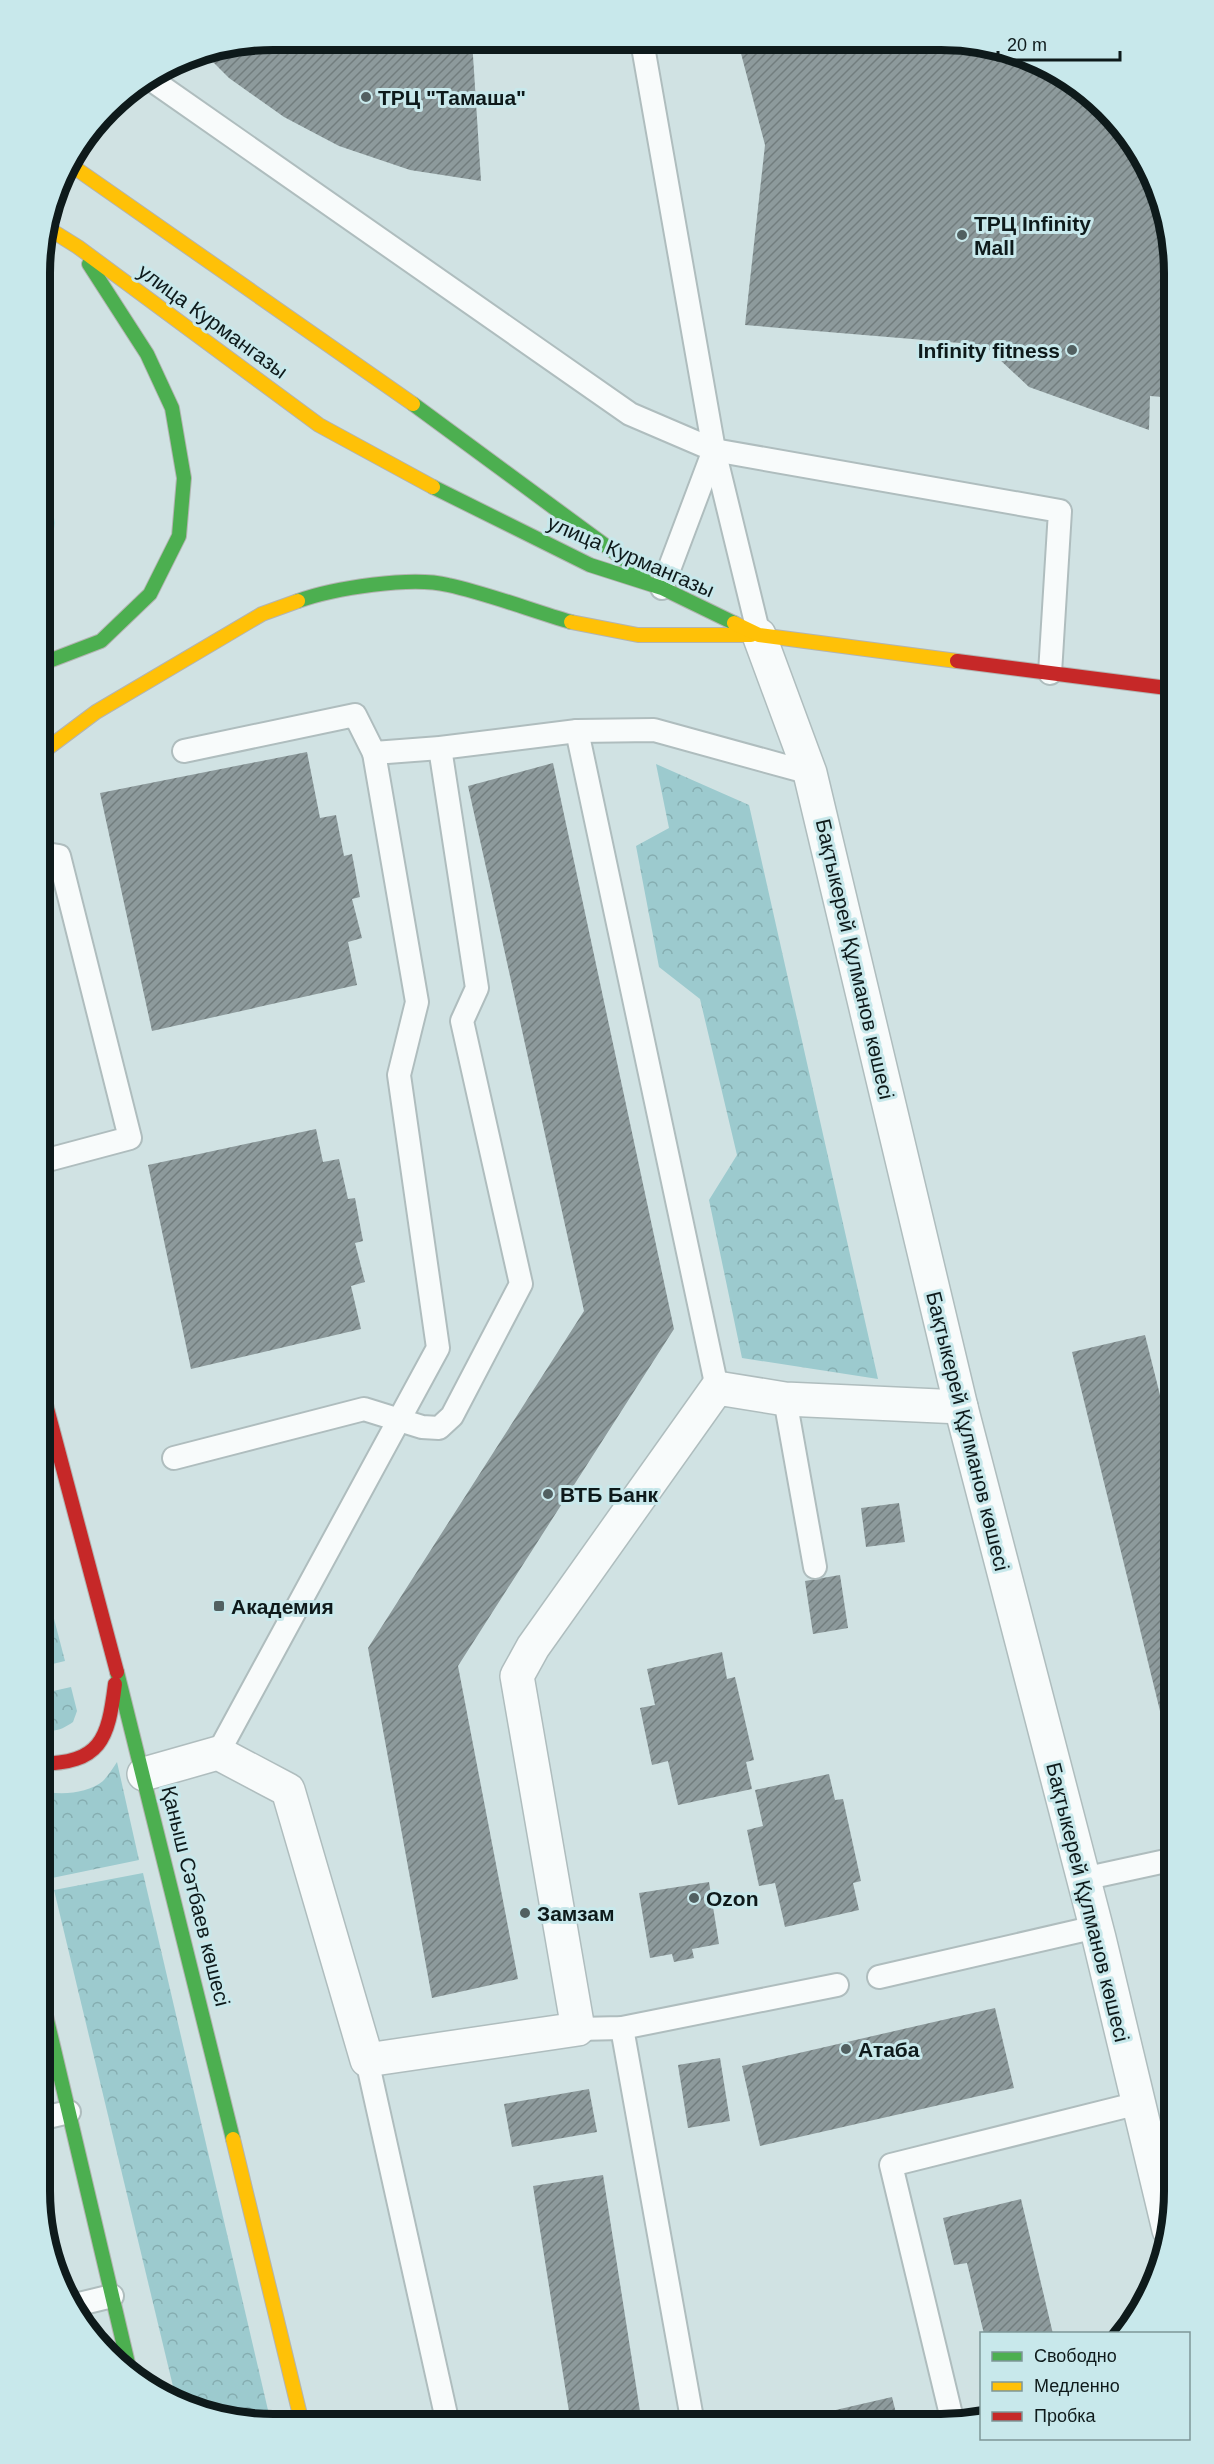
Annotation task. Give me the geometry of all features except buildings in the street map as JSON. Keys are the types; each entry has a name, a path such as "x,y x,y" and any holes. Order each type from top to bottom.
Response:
{"main road":[{"path":"75,168 447,427 662,588"},
{"name":"улица Курмангазы","path":"54,231 319,425 476,510 590,566 662,588 759,635 1165,688"},
{"path":"50,663 100,641 150,594 179,537 184,478 172,408 147,354 78,247"},
{"path":"50,746 96,712 262,614 314,595 382,583 446,584 586,627 638,635 759,635"},
{"name":"Қаныш Сәтбаев көшесі","path":"50,1419 144,1774 300,2414"},
{"path":"50,1764 63,1765 96,1751 111,1725 117,1669"},
{"path":"50,2032 127,2361"}],"street":[{"name":"Бақтыкерей Құлманов көшесі","path":"759,635 810,773 961,1407 1096,1928 1164,2208"},
{"path":"144,1774 218,1753 288,1790 367,2060 579,2029 517,1676 533,1647 717,1388 785,1399 961,1407"}],"lane":[{"path":"644,50 714,450 759,635"},
{"path":"156,83 630,414 714,450 1060,511 1050,673"},
{"path":"662,588 714,450"},
{"path":"184,751 355,715 374,753 417,1002 399,1075 438,1348 218,1753"},
{"path":"374,753 441,748 577,731 654,730 810,773"},
{"path":"577,731 708,1337 717,1388"},
{"path":"174,1458 363,1409 422,1427 439,1428 452,1416 521,1284 462,1021 477,988 441,748"},
{"path":"50,855 59,856 130,1138 50,1159"},
{"path":"785,1399 815,1567"},
{"path":"1083,1879 1165,1862"},
{"path":"879,1977 1096,1928"},
{"path":"579,2029 622,2028 837,1985"},
{"path":"622,2028 691,2414"},
{"path":"367,2060 445,2414"},
{"path":"951,2414 891,2165 1139,2103"},
{"path":"50,2117 69,2112"},
{"path":"80,2304 112,2296"}],"green space":[{"path":"656,764 749,805 878,1379 742,1358 709,1200 737,1155 700,999 659,967 636,846 669,828"},
{"path":"50,1603 65,1661 50,1665"},
{"path":"71,1687 77,1711 73,1722 52,1731 50,1731 50,1692"},
{"path":"117,1762 139,1860 52,1878 50,1870 50,1792 72,1793 89,1789 103,1781"},
{"path":"143,1873 269,2414 243,2413 215,2407 174,2392 54,1890"}],"shaded area":[{"path":"50,497 55,523 50,547"}],"traffic: fast":[{"path":"50,661 101,641 150,594 179,536 184,478 172,408 147,354 89,264"},
{"path":"413,404 644,574"},
{"path":"433,487 590,565 662,588 734,623"},
{"path":"298,601 331,592 373,585 432,583 479,593 571,622"},
{"path":"117,1672 233,2139"},
{"path":"50,2033 127,2361"}],"traffic: slow":[{"path":"75,168 413,404"},
{"path":"53,232 78,247 319,425 433,487"},
{"path":"50,746 96,712 262,614 298,601"},
{"path":"571,622 638,635 751,635"},
{"path":"734,623 759,635 957,661"},
{"path":"233,2139 300,2414"}],"traffic: jam":[{"path":"957,661 1165,688"},
{"path":"50,1420 117,1672"},
{"path":"50,1763 76,1759 98,1745 109,1720 115,1684"}],"place":[{"name":"ТРЦ \"Тамаша\"","path":"366,97"},
{"name":"ТРЦ Infinity Mall","path":"962,235"},
{"name":"Infinity fitness","path":"1072,350"},
{"name":"ВТБ Банк","path":"548,1494"},
{"name":"Академия","path":"219,1606"},
{"name":"Ozon","path":"694,1898"},
{"name":"Замзам","path":"525,1913"},
{"name":"Атаба","path":"846,2049"}]}
